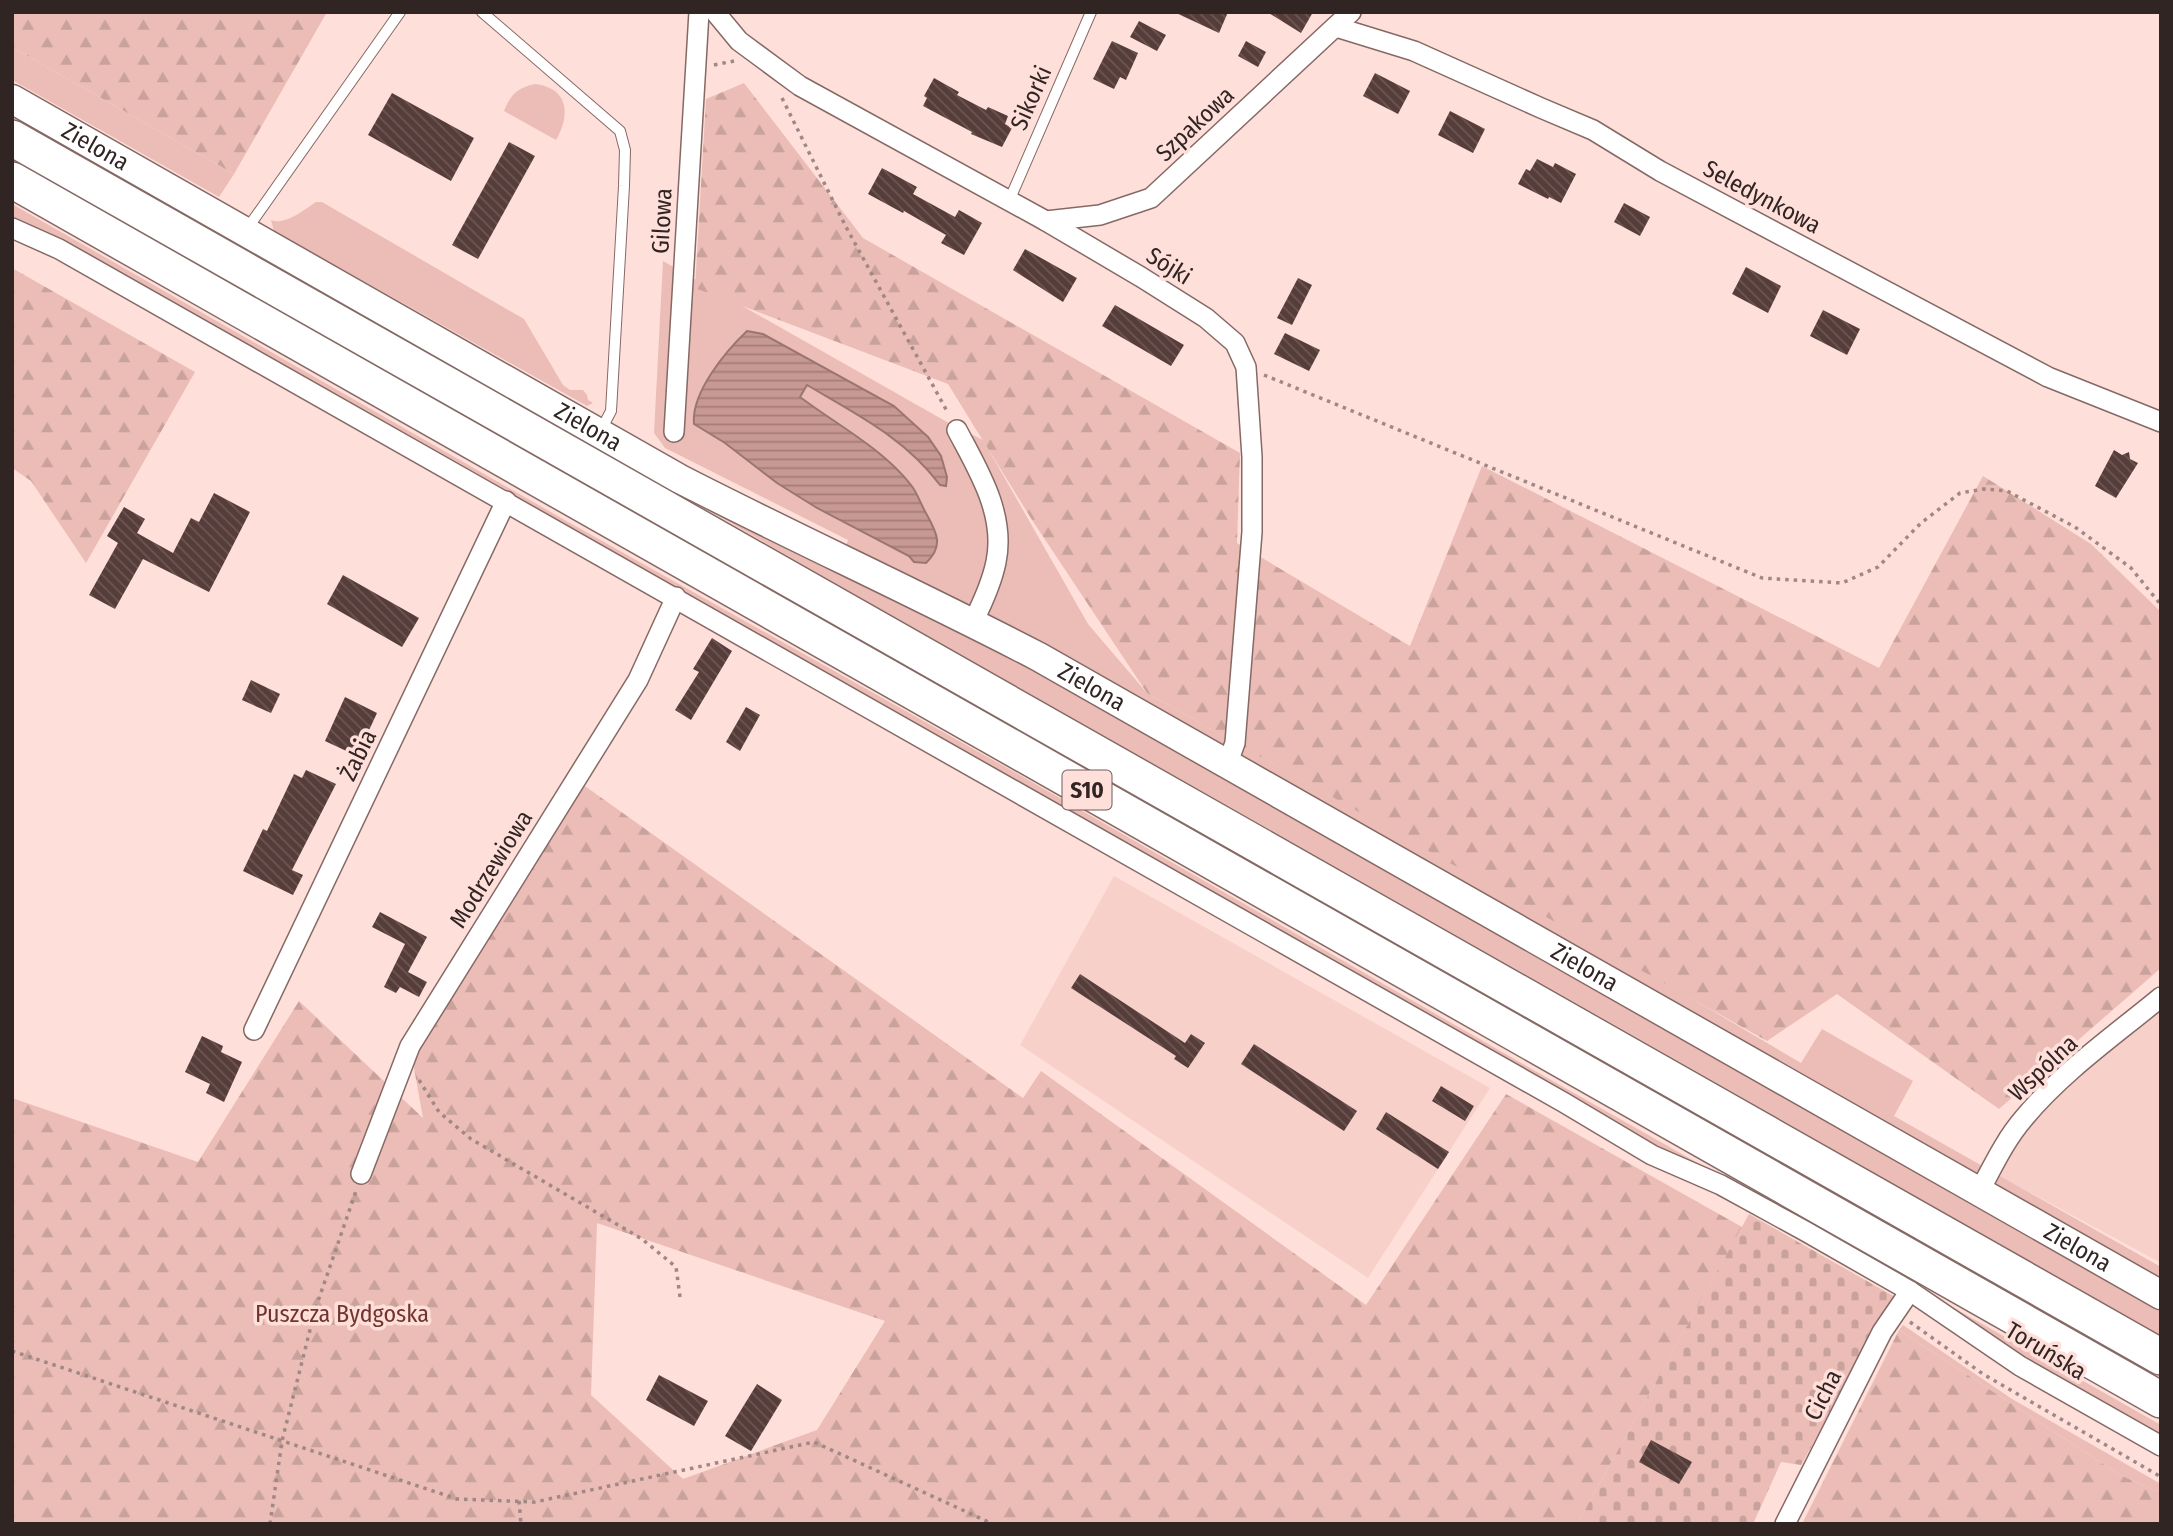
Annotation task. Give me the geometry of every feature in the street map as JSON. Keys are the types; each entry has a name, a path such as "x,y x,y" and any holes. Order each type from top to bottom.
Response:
{"highway":[{"name":"S10","path":"12,138 2161,1357"},
{"name":"S10","path":"12,180 2161,1400"}],"street":[{"name":"Gilowa","path":"674,432 699,12"},
{"name":"Sójki","path":"715,12 739,41 800,86 1046,221 1206,318 1235,343 1246,368 1252,457 1252,532 1235,743 1227,765"},
{"name":"Szpakowa","path":"1046,221 1100,215 1150,198 1351,12"},
{"name":"Seledynkowa","path":"1336,27 1415,51 1593,130 1660,171 2048,377 2161,422"},
{"name":"Zielona","path":"12,99 680,479 786,534 973,622 1039,657 2161,1295"},
{"path":"12,228 59,249 676,597 1652,1155 1721,1185 1909,1292"},
{"path":"957,429 994,508 997,536 996,561 973,622"},
{"name":"Żabia","path":"254,1030 506,501"},
{"name":"Modrzewiowa","path":"361,1174 410,1046 638,680 676,597"},
{"name":"Wspólna","path":"1979,1192 2005,1144 2024,1117 2066,1076 2161,997"},
{"name":"Cicha","path":"1785,1524 1882,1332 1909,1292"},
{"name":"Toruńska","path":"1909,1292 2020,1366 2161,1446"}],"lane":[{"path":"245,232 400,12"},
{"path":"482,12 620,131 625,150 624,186 611,411 600,434"},
{"name":"Sikorki","path":"1009,201 1091,12"}],"path":[{"path":"696,73 731,61 764,61"},
{"path":"781,97 846,227 957,429"},
{"path":"1246,368 1762,578 1842,583 1878,567 1921,523 1960,493 1984,489 2007,491 2075,527 2132,568 2161,605"},
{"path":"418,1079 439,1112 471,1139 642,1239 676,1267 680,1297"},
{"path":"270,1524 282,1441 315,1310 361,1174"},
{"path":"1895,1313 1983,1374 2161,1477"},
{"path":"12,1351 457,1499 536,1502 814,1441 993,1524"},
{"path":"519,1501 521,1524"}],"shaded area":[{"path":"747,331 763,334 894,406 928,437 941,456 947,477 946,486 940,485 926,468 895,440 861,417 807,385 800,397 873,448 911,485 937,539 935,551 926,563 914,562 909,556 817,508 694,424 698,399 704,386 720,361"},
{"path":"1114,876 1490,1088 1368,1278 1020,1045"},
{"path":"2161,997 2161,1263 1990,1171 2005,1144"}],"green space":[{"path":"12,12 327,12 234,174 12,47"},
{"path":"12,47 234,174 219,197 12,80"},
{"path":"744,83 863,238 1240,453 1237,543 1410,646 1482,466 1879,668 1983,476 2091,544 2161,612 2161,968 1999,1109 1837,994 1767,1041 1147,693 1032,520 948,384 695,288 706,99"},
{"path":"535,84 554,91 564,104 564,121 556,140 504,111 515,93"},
{"path":"316,202 322,202 524,319 563,385 570,390 583,390 588,400 593,403 587,406 274,231 271,220 288,219"},
{"path":"12,204 2161,1425 2161,1439 2047,1374 1924,1296 12,219"},
{"path":"663,261 983,440 1088,624 1147,693 1667,984 1801,1063 1822,1029 1913,1081 1894,1116 2161,1267 2161,1338 689,499 837,573 848,540 665,448 654,433"},
{"path":"12,268 195,372 86,563 31,481 12,468"},
{"name":"Puszcza Bydgoska","path":"575,779 1023,1098 1041,1071 1366,1305 1506,1094 1742,1227 1577,1524 12,1524 12,1098 198,1162 299,1001 423,1118 410,1046","holes":["597,1223 885,1321 817,1430 683,1479 591,1395"]},
{"path":"1749,1214 1895,1297 1801,1465 1781,1462 1753,1524 1577,1524"},
{"path":"1903,1325 2012,1399 2161,1484 2161,1493 2120,1475 1899,1330"},
{"path":"1899,1330 2120,1475 2161,1493 2161,1524 1802,1524"}],"building":[{"path":"1174,12 1228,12 1219,33"},
{"path":"1267,12 1313,12 1301,33"},
{"path":"1139,21 1166,35 1157,51 1130,37"},
{"path":"1112,41 1138,53 1126,80 1120,77 1114,89 1093,79"},
{"path":"1246,41 1266,52 1258,67 1238,56"},
{"path":"1375,73 1410,91 1398,114 1363,96"},
{"path":"934,78 959,92 957,95 986,110 988,107 1008,116 1005,124 1012,128 1002,147 971,134 972,132 923,106 927,98 924,96"},
{"path":"392,93 474,138 451,181 368,135"},
{"path":"1450,111 1485,129 1473,153 1438,135"},
{"path":"509,142 535,156 478,259 452,245"},
{"path":"1537,159 1553,167 1555,163 1576,174 1561,203 1518,184 1526,169 1530,171"},
{"path":"882,168 917,187 913,194 955,217 959,210 982,223 964,255 941,243 946,235 868,194"},
{"path":"1624,203 1650,217 1640,236 1614,222"},
{"path":"1025,249 1077,278 1063,302 1013,270"},
{"path":"1746,267 1781,286 1768,313 1732,294"},
{"path":"1298,278 1312,285 1292,325 1277,318"},
{"path":"1115,305 1184,345 1171,366 1102,326"},
{"path":"1823,310 1860,329 1847,355 1810,336"},
{"path":"1285,333 1320,350 1309,371 1274,354"},
{"path":"2114,450 2122,455 2129,452 2130,459 2138,463 2116,498 2095,486"},
{"path":"214,493 250,512 209,592 143,559 115,609 89,595 118,543 107,536 124,507 145,519 137,533 173,553 191,518 199,522"},
{"path":"343,575 419,618 402,647 327,604"},
{"path":"712,638 732,651 691,720 675,710 699,672 693,669"},
{"path":"251,680 280,694 271,713 242,700"},
{"path":"345,697 377,713 357,756 325,741"},
{"path":"746,707 760,715 740,751 726,742"},
{"path":"306,770 336,784 292,870 303,875 293,895 243,871 263,829 267,831 294,774 302,778"},
{"path":"380,912 427,937 408,972 427,982 419,997 400,987 396,993 384,987 405,944 372,927"},
{"path":"1080,974 1185,1043 1191,1034 1205,1043 1188,1068 1174,1059 1176,1056 1071,988"},
{"path":"202,1036 223,1046 221,1052 242,1062 224,1102 206,1093 210,1084 185,1072"},
{"path":"1254,1044 1357,1111 1344,1131 1241,1064"},
{"path":"1441,1086 1474,1106 1465,1121 1432,1101"},
{"path":"1386,1112 1449,1152 1438,1169 1376,1129"},
{"path":"659,1375 708,1401 694,1426 646,1400"},
{"path":"757,1384 782,1400 751,1451 725,1436"},
{"path":"1651,1440 1692,1462 1679,1484 1639,1462"}]}
